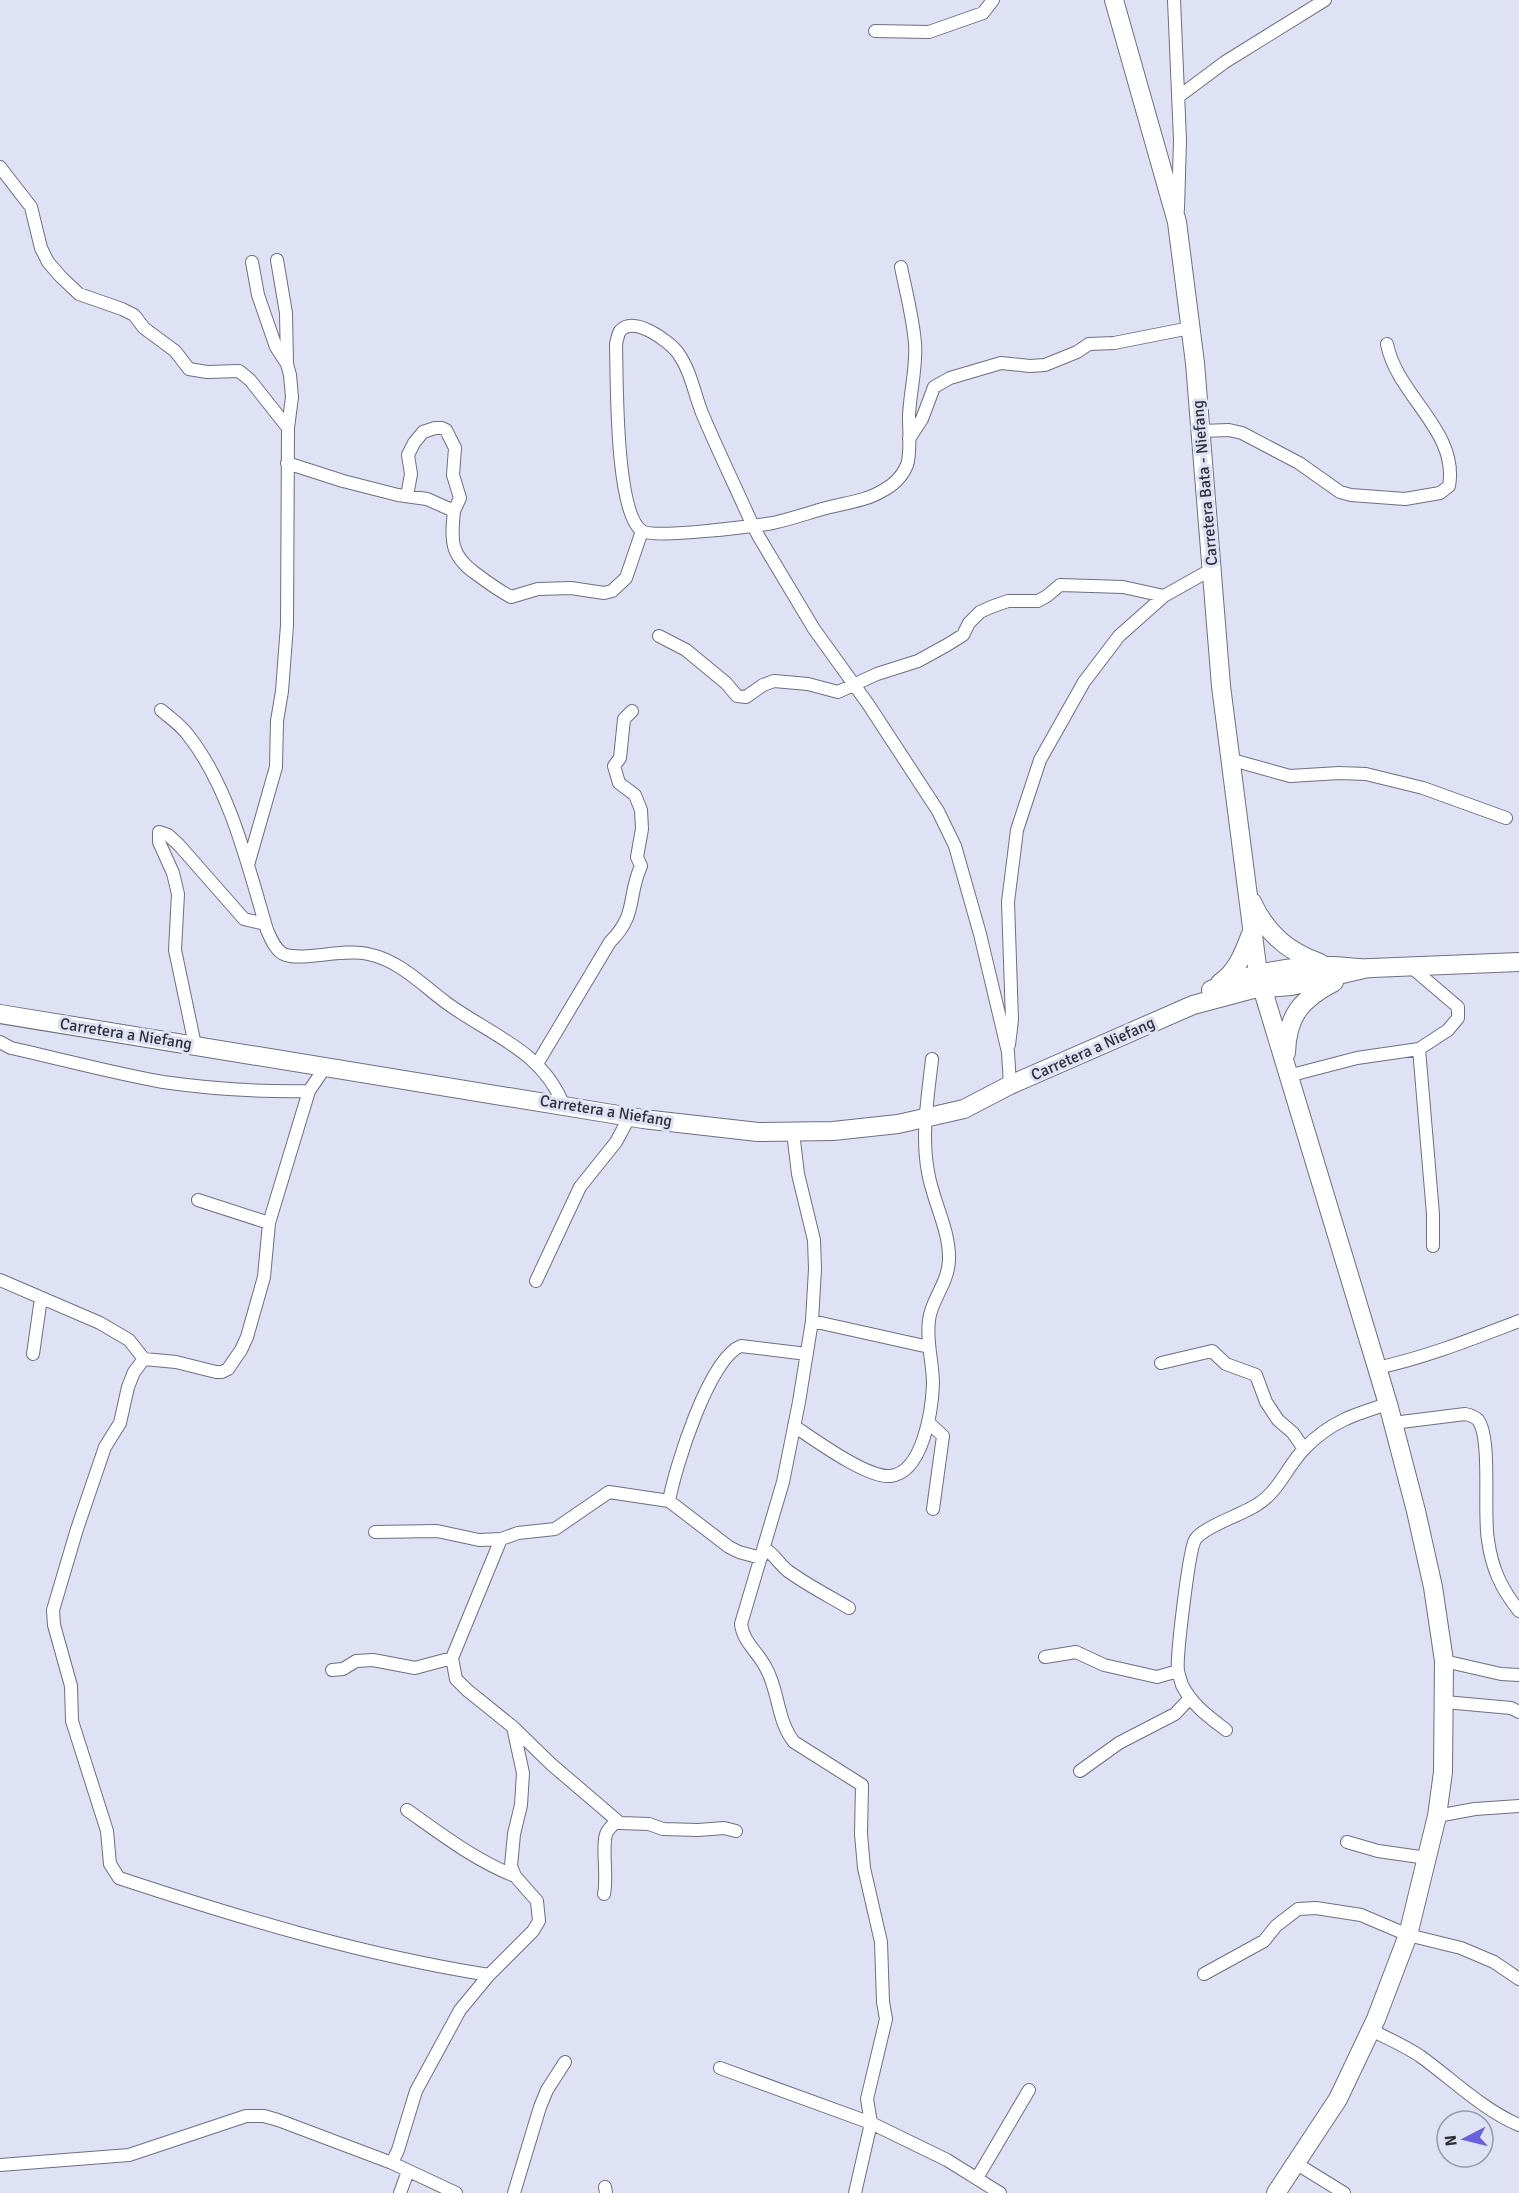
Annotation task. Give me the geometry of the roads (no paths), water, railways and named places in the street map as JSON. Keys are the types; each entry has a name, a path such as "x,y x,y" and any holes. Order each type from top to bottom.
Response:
{"main road":[{"name":"Carretera Bata - Niefang","path":"1114,0 1177,222 1201,431 1229,759 1260,981 1388,1404 1428,1565 1444,1661 1443,1772 1437,1816 1408,1935 1371,2030 1338,2099 1276,2193"},
{"path":"1246,886 1260,919 1280,942 1302,957 1328,966 1360,970"},
{"path":"1200,999 1229,978 1252,933"},
{"path":"1200,999 1236,979 1292,986 1360,970 1519,962"},
{"path":"1200,999 1237,992 1260,981 1328,966"},
{"path":"1287,1071 1287,1033 1293,1017 1307,1000 1328,985 1360,970"},
{"path":"1237,992 1261,1000 1269,1011"},
{"name":"Carretera a Niefang","path":"0,1014 630,1116 716,1128 758,1132 793,1132 833,1131 898,1124 964,1109 1010,1085 1200,999"}],"street":[{"path":"875,31 929,32 983,13 993,0"},
{"path":"1174,0 1180,140 1177,222"},
{"path":"1178,97 1225,62 1325,0"},
{"path":"0,168 31,207 41,248 48,262 79,294 134,315 144,328 175,351 189,369 207,372 239,371 250,380 288,428"},
{"path":"248,865 276,767 277,721 282,691 287,625 288,428 292,397 287,364 286,313 278,260"},
{"path":"252,262 253,280 258,295 276,347 287,364"},
{"path":"901,267 915,344 908,463 901,477 893,485 880,493 775,522 753,526 656,534 642,531 631,513 624,488 620,454 616,344 620,332 629,325 638,326 668,341 679,354 753,526 814,629 868,704 938,811 955,846 980,934 1008,1052 1010,1085"},
{"path":"908,440 922,418 934,387 950,378 1001,363 1045,365 1077,352 1089,344 1114,343 1190,328"},
{"path":"1201,431 1229,430 1242,433 1299,463 1340,492 1351,495 1405,499 1440,494 1449,486 1451,474 1450,459 1445,444 1396,373 1387,344"},
{"path":"407,496 411,474 408,455 414,443 423,432 435,428 447,430 455,448 453,475 459,498 454,510 452,535 456,555 464,566 486,583 511,597 538,589 571,588 604,593 612,591 626,578 642,531"},
{"path":"288,463 343,481 427,499 454,510"},
{"path":"1008,1052 1012,1020 1008,902 1017,831 1040,760 1091,673 1119,636 1164,596 1212,569"},
{"path":"659,636 686,650 726,683 737,696 746,697 763,685 774,681 808,684 838,692 877,674 918,661 948,645 963,635 969,623 980,612 991,606 1008,601 1038,601 1060,585 1123,587 1164,596"},
{"path":"161,710 187,733 209,766 232,818 265,924 275,946 285,955 366,953 390,961 412,974 450,1005 501,1037 537,1064 556,1086 563,1104"},
{"path":"537,1064 610,942 628,920 634,882 641,866 638,857 642,829 641,810 635,795 619,783 614,766 620,758 624,719 632,711"},
{"path":"1229,759 1290,776 1366,774 1423,788 1506,818"},
{"path":"195,1045 175,950 178,894 173,873 159,842 159,832 168,835 179,844 244,919 265,924"},
{"path":"1287,1071 1419,1049 1448,1030 1458,1018 1458,1007 1410,966"},
{"path":"0,1042 11,1048 161,1081 225,1090 309,1091"},
{"path":"1419,1049 1433,1214 1433,1246"},
{"path":"794,1426 862,1468 878,1475 891,1476 903,1473 917,1457 928,1422 933,1383 929,1347 929,1317 946,1280 949,1261 947,1239 931,1191 927,1169 926,1119 932,1059"},
{"path":"0,1280 100,1323 129,1340 144,1359 176,1362 216,1372 228,1369 247,1337 260,1296 269,1223 309,1091 326,1066"},
{"path":"536,1281 580,1187 616,1142 630,1116"},
{"path":"793,1132 798,1174 814,1240 812,1321 783,1482 741,1624 742,1634 766,1667 776,1691 788,1735 794,1742 862,1785 861,1834 864,1868 881,1942 883,2002 886,2019 867,2099 871,2123 855,2193"},
{"path":"198,1200 269,1223"},
{"path":"33,1354 41,1298"},
{"path":"812,1321 929,1347"},
{"path":"1377,1368 1443,1351 1518,1321"},
{"path":"669,1501 678,1459 712,1378 723,1360 741,1346 807,1354"},
{"path":"1161,1364 1212,1351 1226,1364 1256,1375 1266,1402 1278,1420 1293,1433 1304,1449"},
{"path":"144,1359 134,1372 128,1387 120,1423 105,1447 53,1610 54,1625 71,1686 72,1721 107,1831 110,1864 119,1878 228,1914 387,1955 489,1974"},
{"path":"1226,1730 1202,1712 1190,1698 1178,1671 1178,1653 1188,1574 1195,1540 1203,1532 1241,1515 1267,1499 1304,1449 1337,1421 1388,1404"},
{"path":"1393,1423 1466,1414 1479,1421 1486,1464 1485,1497 1489,1548 1494,1569 1503,1590 1519,1611"},
{"path":"928,1422 943,1436 933,1509"},
{"path":"375,1532 437,1531 479,1540 501,1539 518,1533 555,1529 609,1492 669,1501 729,1547 739,1552 772,1553 785,1569 849,1608"},
{"path":"501,1539 452,1658 456,1678 467,1690 513,1727 551,1764 622,1824 649,1824 663,1829 698,1830 724,1827 736,1831"},
{"path":"1045,1657 1076,1652 1104,1665 1157,1677 1178,1671"},
{"path":"332,1670 343,1669 356,1661 373,1659 415,1668 452,1658"},
{"path":"1444,1661 1501,1674 1519,1675"},
{"path":"1080,1771 1119,1743 1175,1714 1190,1698"},
{"path":"1445,1702 1511,1708 1519,1712"},
{"path":"392,2163 417,2091 460,2010 489,1974 533,1931 539,1921 537,1901 516,1876 511,1866 514,1834 521,1805 523,1773 513,1727"},
{"path":"1437,1816 1475,1809 1519,1806"},
{"path":"407,1810 459,1846 498,1869 516,1876"},
{"path":"604,1894 607,1882 605,1842 607,1832 617,1821"},
{"path":"1347,1842 1378,1851 1427,1858"},
{"path":"1204,1974 1264,1941 1276,1926 1298,1909 1316,1908 1361,1915 1408,1935 1461,1948 1494,1962 1519,1979"},
{"path":"1371,2030 1418,2055 1509,2121 1519,2125"},
{"path":"514,2193 540,2107 547,2090 565,2062"},
{"path":"720,2068 871,2123 947,2160 1000,2193"},
{"path":"977,2178 1029,2090"},
{"path":"0,2165 129,2155 255,2115 278,2120 392,2163 456,2193"},
{"path":"1297,2164 1344,2193"},
{"path":"400,2193 408,2171"}]}
